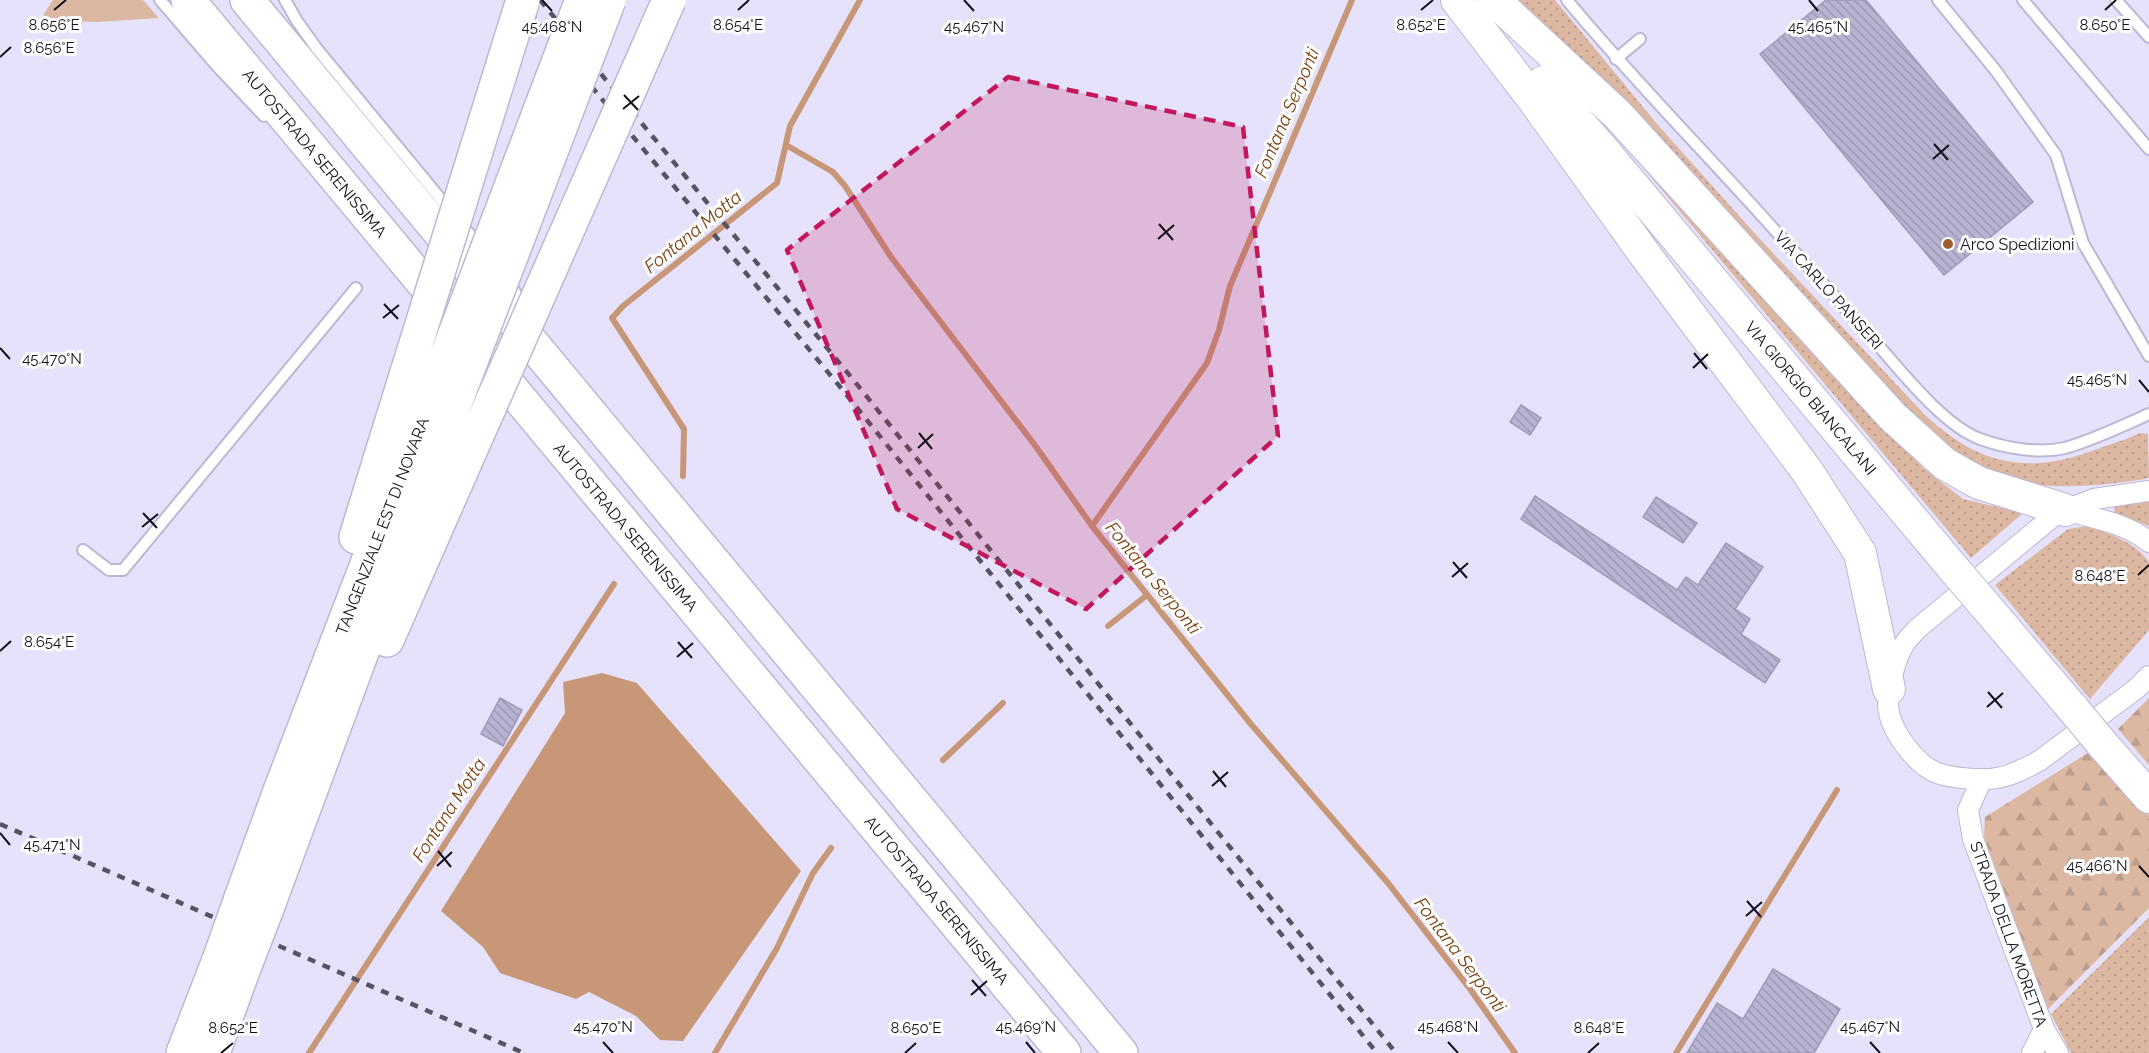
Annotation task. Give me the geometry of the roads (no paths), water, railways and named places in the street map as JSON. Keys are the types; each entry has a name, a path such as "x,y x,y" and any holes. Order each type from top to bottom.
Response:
{"highway":[{"name":"AUTOSTRADA SERENISSIMA","path":"188,0 1064,1053"},
{"path":"247,0 1121,1053"},
{"path":"418,469 523,0"},
{"name":"TANGENZIALE EST DI NOVARA","path":"418,469 582,0"},
{"name":"TANGENZIALE EST DI NOVARA","path":"183,1053 231,964 418,469 609,0"},
{"path":"294,793 418,469 669,0"},
{"name":"TANGENZIALE EST DI NOVARA","path":"213,1053 231,964"}],"main road":[{"path":"1457,0 1533,99 1646,256 1807,471 1860,554 1889,689"},
{"name":"VIA GIORGIO BIANCALANI","path":"1471,0 1598,144 1953,568 2149,797"},
{"path":"1494,0 1618,115 1893,417 1945,464 1979,483 2065,510"}],"street":[{"path":"2149,492 2094,499 2056,514 1917,629 1904,644 1889,689 1888,708 1896,732 1913,755 1937,772 1968,778 1996,778 2023,770 2039,761 2136,689 2149,676"},
{"path":"2065,510 2137,532 2149,542"},
{"name":"STRADA DELLA MORETTA","path":"1982,778 1968,810 1973,839 2044,1029 2058,1053"},
{"path":"2032,1053 2044,1029"}],"lane":[{"path":"160,0 216,65 270,122"},
{"path":"285,0 317,49 501,272 540,330"},
{"name":"VIA CARLO PANSERI","path":"1567,0 1616,59 1733,182 1906,377 1961,429 2001,445 2042,450 2064,448 2149,414"},
{"path":"1938,0 1996,71 2056,154 2083,243 2149,356"},
{"path":"2023,0 2149,149"},
{"path":"2116,0 2149,37"},
{"path":"1616,59 1640,39"},
{"path":"310,163 380,232"},
{"path":"83,550 109,570 123,570 356,288"},
{"path":"559,358 610,436"}],"waterway":[{"name":"Fontana Motta","path":"683,476 684,429 612,318 623,306 777,183 790,126 860,0"},
{"name":"Fontana Serponti","path":"1352,0 1230,286 1219,330 1207,363 1092,526 1250,723 1388,883 1470,989 1515,1053"},
{"path":"786,145 833,172 845,186 891,257 1034,444 1092,526"},
{"name":"Fontana Motta","path":"309,1053 614,584"},
{"path":"1108,626 1147,595"},
{"path":"943,760 1003,703"},
{"path":"1676,1053 1837,790"},
{"path":"715,1053 777,948 813,873 831,848"}],"railway":[{"path":"520,0 841,388 1377,1053"},
{"path":"540,0 851,377 1396,1053"},
{"path":"0,824 524,1053"}],"place":[{"name":"Arco Spedizioni","path":"1948,244"}]}
